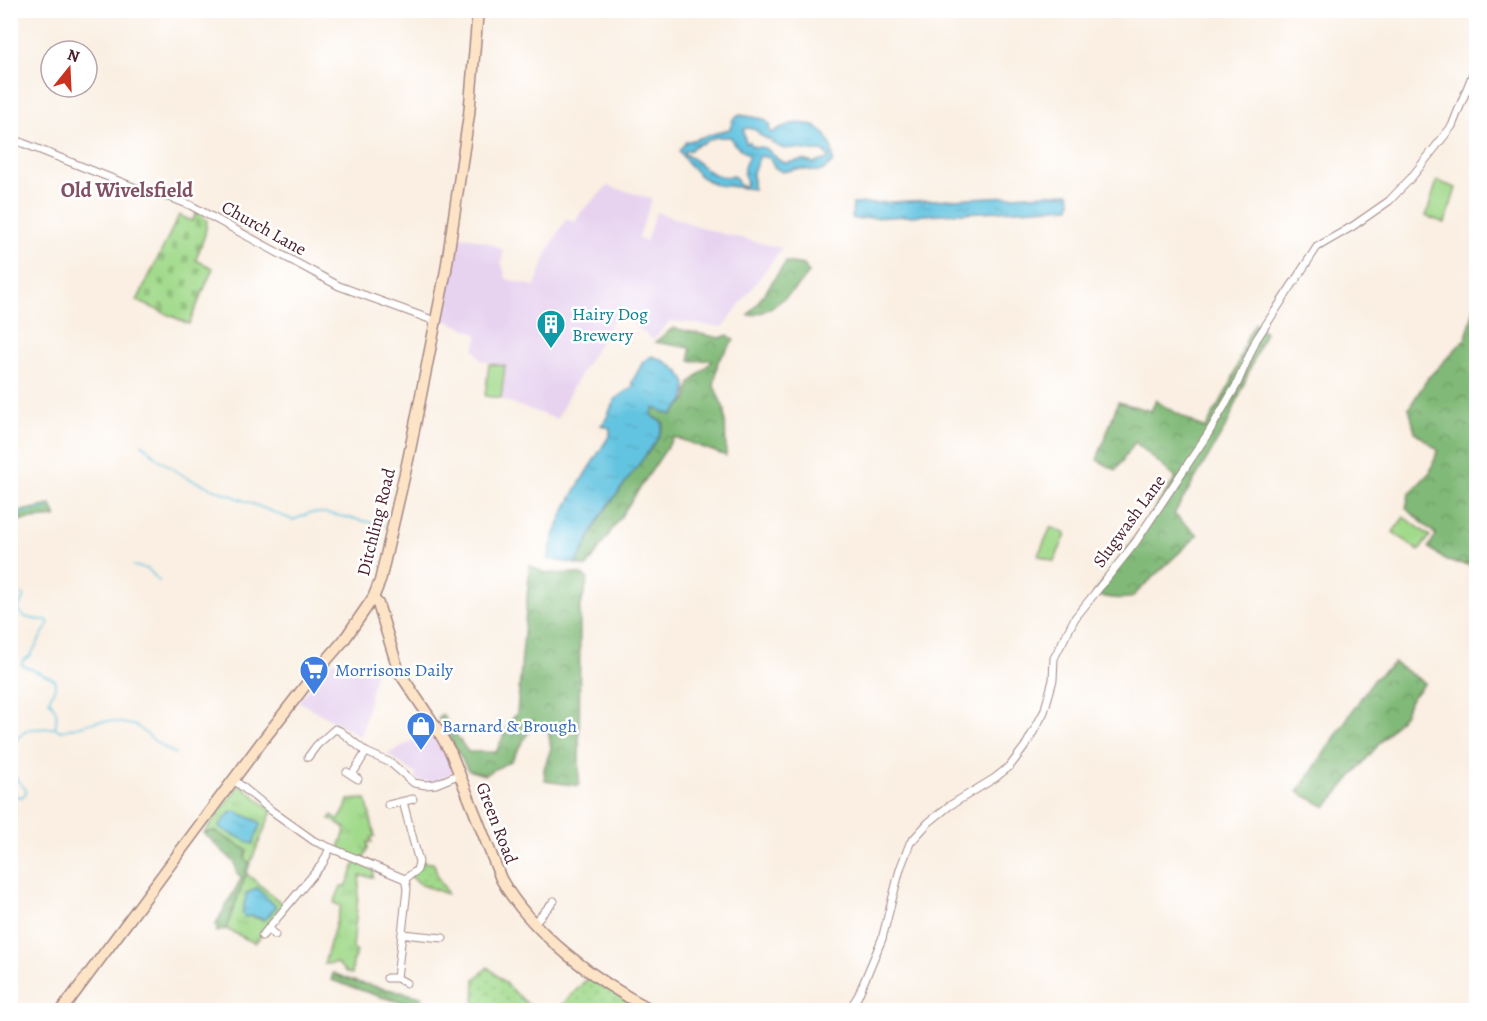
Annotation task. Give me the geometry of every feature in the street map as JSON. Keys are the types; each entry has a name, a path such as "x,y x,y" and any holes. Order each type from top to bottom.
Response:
{"main road":[{"name":"Ditchling Road","path":"62,1011 300,692 344,640 373,598 380,581 400,499 446,270 469,115 478,10"},
{"name":"Green Road","path":"373,598 378,604 399,672 436,727 460,774 501,879 519,906 534,923 591,973 652,1011"}],"street":[{"name":"Slugwash Lane","path":"849,1011 858,996 882,939 902,861 909,843 949,806 995,778 1010,766 1026,745 1044,712 1053,680 1054,658 1076,618 1142,533 1209,432 1236,386 1256,340 1317,247 1389,201 1411,178 1452,126 1476,66"},
{"name":"Church Lane","path":"10,138 152,194 190,204 339,286 435,321"},
{"path":"308,757 317,745 335,729 366,752 391,763 414,783 436,784 460,774"},
{"path":"352,775 366,752"},
{"path":"234,780 314,842 405,879"},
{"path":"388,805 413,799"},
{"path":"404,802 418,862 417,870 405,879"},
{"path":"262,936 323,862 330,848"},
{"path":"397,978 407,889 405,879"},
{"path":"534,923 554,901"},
{"path":"268,929 274,935"},
{"path":"402,934 443,938"},
{"path":"387,978 397,978 406,983"}],"shaded area":[{"path":"608,186 652,199 638,239 646,241 656,212 715,232 782,248 723,327 670,321 653,340 618,312 571,390 557,419 502,400 506,366 482,361 474,349 478,336 473,332 447,321 435,321 456,235 487,242 503,250 502,265 506,279 535,286 547,253 566,219 575,222 581,212"},
{"path":"333,661 376,669 361,737 298,701"},
{"path":"434,729 455,771 433,782 418,780 415,778 417,775 388,754"}],"green space":[{"path":"1437,181 1456,188 1445,223 1426,216"},
{"path":"197,212 207,220 196,260 213,268 189,324 137,301 179,215 192,221"},
{"path":"786,262 804,265 809,273 774,306 749,315"},
{"path":"1476,303 1476,566 1446,561 1429,547 1436,535 1406,508 1409,494 1430,472 1438,450 1415,432 1409,408 1428,378 1466,338"},
{"path":"1255,323 1265,332 1228,423 1174,514 1198,535 1131,598 1112,598 1094,593 1176,478 1135,442 1116,470 1097,460 1118,402 1151,411 1156,400 1205,429 1231,383 1248,335"},
{"path":"673,328 720,338 728,335 734,340 718,361 714,386 725,411 726,456 674,437 587,567 576,564 600,517 659,437 664,423 651,415 654,408 673,414 687,399 690,383 713,360 690,361 690,348 655,342"},
{"path":"489,364 505,366 501,398 485,396"},
{"path":"51,505 56,517 11,521 11,513"},
{"path":"1404,517 1430,536 1419,551 1393,532"},
{"path":"1051,527 1066,534 1054,562 1038,555"},
{"path":"530,565 546,573 582,575 588,579 580,609 579,786 545,781 544,769 551,748 548,730 538,726 528,733 511,761 484,775 468,770 438,717 442,714 468,752 496,752 510,722 517,713"},
{"path":"1394,663 1425,683 1410,700 1405,713 1326,807 1298,792 1373,680"},
{"path":"240,784 272,811 250,864 214,831 204,833"},
{"path":"366,799 375,836 371,838 372,842 368,842 363,861 374,865 373,877 360,876 353,948 357,952 353,960 352,974 346,972 337,963 324,964 341,906 334,903 341,886 346,887 357,859 338,851 346,828 330,819 332,815 339,820 348,800"},
{"path":"214,831 247,850 245,859 250,864 226,929 217,932 216,924 242,877 237,874 235,863 204,833"},
{"path":"419,862 433,863 447,894 422,885 410,876"},
{"path":"246,873 286,907 255,943 226,929","holes":["257,889 276,907 262,920 242,913 247,893"]},
{"path":"488,967 534,1010 474,1010 475,979"},
{"path":"333,973 356,982 423,997 416,1010 411,1010 412,1005 331,980"},
{"path":"590,976 644,1010 557,1010"}],"water":[{"path":"740,115 764,119 769,124 772,133 793,124 804,123 813,126 822,131 828,139 833,162 818,172 794,169 782,172 774,167 770,158 760,156 753,172 753,189 717,185 710,182 689,165 679,151 686,142 730,129 733,119","holes":["747,128 756,130 761,136 784,149 823,151 828,159 814,163 803,160 785,163 766,148 751,146 750,142 746,143 743,130","716,137 731,137 733,143 749,156 744,169 747,182 744,187 739,185 733,176 718,176 684,154 685,151"]},
{"path":"1069,193 1070,207 854,219 852,217 853,204"},
{"path":"652,356 673,366 683,378 686,392 683,402 672,415 654,408 651,415 663,423 659,437 600,517 576,564 548,559 565,510 610,435 610,428 601,425 606,420 616,399 633,387 632,382 643,362"},
{"path":"235,811 261,823 253,844 219,826 231,812"},
{"path":"257,888 276,907 265,920 252,916 245,917 242,913 247,893"}],"waterway":[{"path":"142,444 157,458 187,478 293,520 310,513 325,513 384,525"},
{"path":"10,516 51,507"},
{"path":"133,566 148,569 159,581"},
{"path":"10,592 24,595 19,610 21,614 25,617 47,620 49,623 30,656 23,660 22,665 55,680 55,687 49,700 56,713 55,728"},
{"path":"10,746 30,729 55,728 62,731 98,721 111,721 137,726 157,743 175,754"},
{"path":"10,772 26,790 22,797 16,796 10,804"}],"place":[{"name":"Hairy Dog Brewery","path":"551,350"},
{"name":"Morrisons Daily","path":"314,696"},
{"name":"Barnard & Brough","path":"421,752"}],"district":[{"name":"Old Wivelsfield","path":"127,190"}]}
